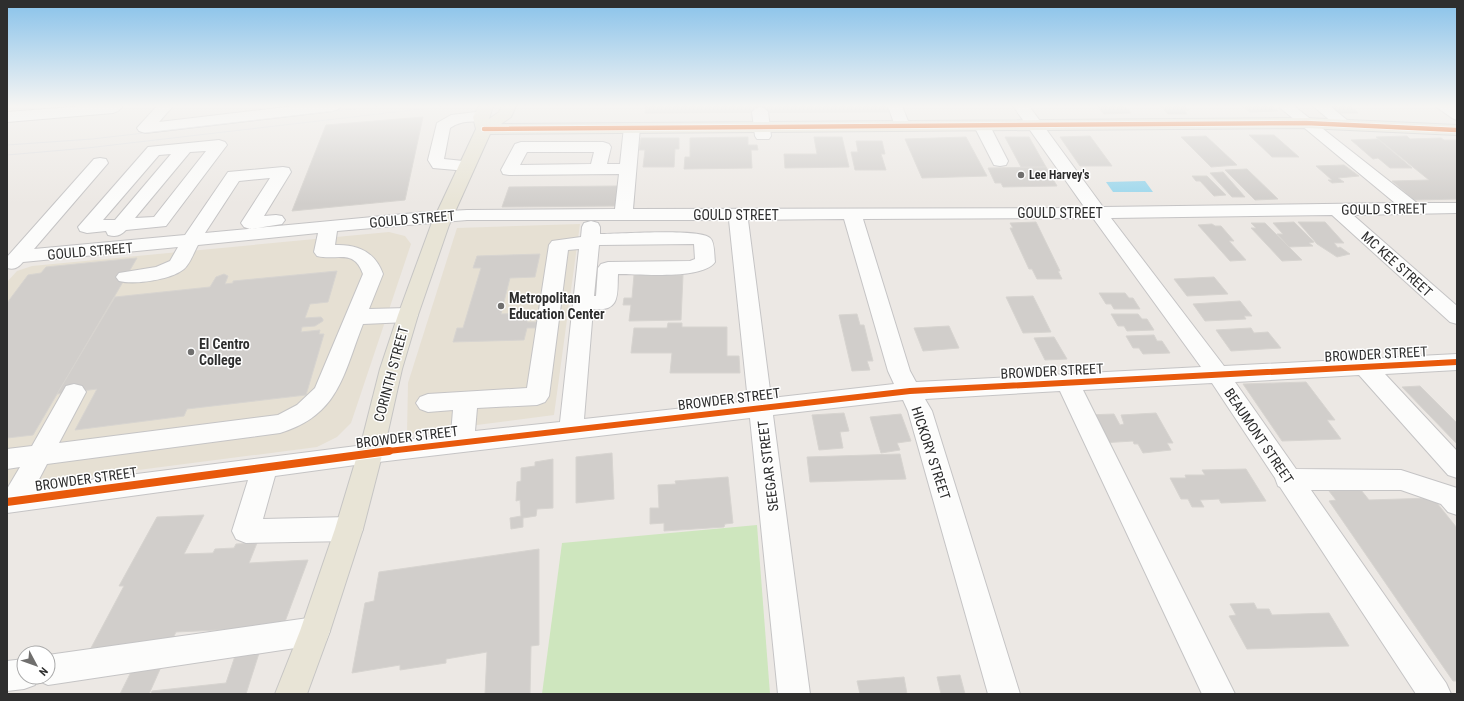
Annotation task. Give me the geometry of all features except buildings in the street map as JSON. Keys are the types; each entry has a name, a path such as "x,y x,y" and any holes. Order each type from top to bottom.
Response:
{"main road":[{"name":"CORINTH STREET","path":"291,694 315,631 349,529 391,369 410,310 444,216 467,166 476,139"}],"street":[{"path":"440,139 436,160 439,164 467,166"},
{"path":"624,214 631,139"},
{"path":"989,139 1000,161"},
{"name":"BEAUMONT STREET","path":"1045,139 1217,374 1287,479 1435,694"},
{"path":"1326,139 1413,209"},
{"path":"219,145 160,222 86,227 154,150 184,148 219,145"},
{"path":"598,169 603,147 521,147 509,170 628,169"},
{"path":"101,250 184,148"},
{"path":"17,258 100,163"},
{"path":"128,274 160,273 172,268 179,261 184,242 207,214 234,176 283,172 250,223 398,209 396,220"},
{"name":"GOULD STREET","path":"17,258 444,216 592,214 738,215 1098,213 1457,208"},
{"name":"MC KEE STREET","path":"1337,210 1457,317"},
{"path":"571,431 592,214"},
{"name":"HICKORY STREET","path":"852,214 899,371 920,411 1004,694"},
{"name":"SEEGAR STREET","path":"738,215 762,407 794,694"},
{"path":"7,459 280,424 308,411 325,392 373,274 370,265 363,257 352,252 331,251 335,226"},
{"path":"428,404 537,396 560,238 578,244 589,240 693,238 703,241 705,262 693,267 608,268 606,301 601,303 583,301"},
{"path":"357,312 410,310"},
{"name":"BROWDER STREET","path":"9,502 370,453 910,391 1457,362"},
{"path":"1365,367 1457,468"},
{"path":"1067,382 1219,694"},
{"path":"9,502 39,455 74,392"},
{"path":"462,443 466,401"},
{"path":"265,467 246,531 349,529"},
{"path":"1287,479 1401,480 1450,496 1457,504"},
{"path":"56,669 315,631"}],"shaded area":[{"name":"Metropolitan Education Center","path":"580,224 554,415 407,434 408,383 457,228"},
{"name":"El Centro College","path":"389,232 405,236 411,244 351,423 337,437 317,447 7,487 7,282 17,271 32,266"}],"green space":[{"path":"757,525 770,694 542,694 562,543"}],"water":[{"path":"1145,181 1153,192 1113,192 1106,182"}],"tram line":[{"path":"7,145 94,139"},
{"path":"7,155 167,139"}],"cycle path":[{"path":"7,502 370,453 910,391 1457,362"}],"place":[{"name":"Lee Harvey's","path":"1021,175"},
{"name":"Metropolitan Education Center","path":"501,306"},
{"name":"El Centro College","path":"191,352"}]}
